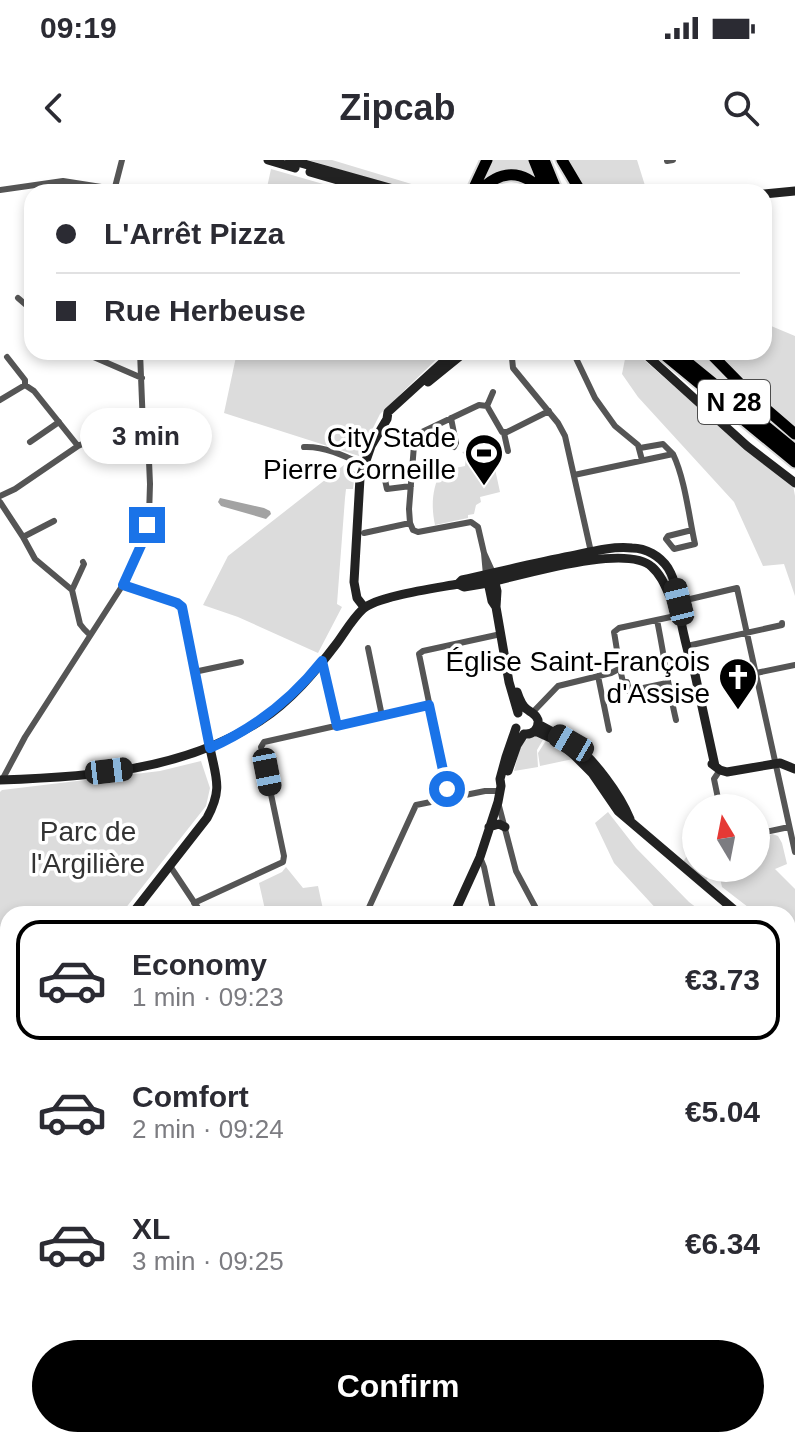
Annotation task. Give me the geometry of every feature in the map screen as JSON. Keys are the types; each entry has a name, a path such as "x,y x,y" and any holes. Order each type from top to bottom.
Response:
{"highway":[{"path":"476,184 487,160"},
{"path":"534,160 542,184"},
{"path":"544,160 554,184"},
{"path":"562,160 576,184"},
{"path":"488,184 494,179 513,175 527,178 534,184"},
{"name":"N 28","path":"671,360 795,462"},
{"name":"N 28","path":"685,360 795,450"},
{"path":"717,360 795,434"}],"street":[{"path":"116,184 122,160"},
{"path":"268,160 351,184"},
{"path":"290,160 376,184"},
{"path":"53,184 63,181 80,184"},
{"path":"0,190 24,189"},
{"path":"772,193 795,191"},
{"path":"18,298 24,303"},
{"path":"7,357 25,380 25,385"},
{"path":"100,360 142,378"},
{"path":"1,781 25,737 123,585 143,541 149,516 149,461 143,426 141,360"},
{"path":"387,419 392,407 445,360"},
{"path":"364,607 357,599 354,582 360,478 364,465 375,436 387,419 455,360"},
{"path":"512,360 513,368 549,411 565,436 592,556"},
{"path":"577,360 595,398 615,426 640,448 642,460"},
{"path":"652,360 747,446 795,483"},
{"path":"0,386 3,398 25,385"},
{"path":"25,385 34,391 78,446"},
{"path":"487,406 493,392"},
{"path":"487,406 479,405 426,429 417,438 413,450 410,523 413,530 421,532 474,522 478,527 488,559 492,601 502,636 506,640 517,692 526,712 538,717 537,727 531,734 520,731"},
{"path":"487,406 504,433 508,451"},
{"path":"504,433 549,411"},
{"path":"90,635 80,624 72,590 35,559 0,499 78,446 144,415"},
{"path":"451,418 456,443 454,447"},
{"path":"30,442 59,422"},
{"path":"640,448 663,444 673,454 678,468 692,530 695,544 674,549 666,539 667,536 692,530"},
{"path":"304,447 328,449 364,465"},
{"path":"574,475 673,454"},
{"path":"385,480 387,489 411,486"},
{"path":"23,537 54,521"},
{"path":"364,533 410,523"},
{"path":"1,781 135,768 182,758 210,748 261,720 298,689 364,607 383,600 458,584 464,587 490,578 592,556 635,558 649,564 658,574 680,615 710,761 718,768 735,771 775,763 795,769"},
{"path":"72,590 83,562"},
{"path":"123,585 182,607 218,787 207,818 138,906"},
{"path":"686,600 737,588 795,852"},
{"path":"667,683 629,691 619,669 615,630 680,615"},
{"path":"657,620 676,720"},
{"path":"687,649 782,623"},
{"path":"449,799 419,654 502,636"},
{"path":"368,648 382,716"},
{"path":"322,661 337,726"},
{"path":"194,672 241,662"},
{"path":"756,673 795,665"},
{"path":"520,731 515,719 541,706 558,686 619,669"},
{"path":"598,676 609,730"},
{"path":"194,903 283,862 261,747 264,742 429,705"},
{"path":"537,727 592,773 618,811 729,906"},
{"path":"458,906 480,857 498,802 506,757 520,731"},
{"path":"717,794 714,779 718,768"},
{"path":"370,906 416,805 501,789"},
{"path":"498,802 516,871 535,906"},
{"path":"489,827 499,824 505,827"},
{"path":"770,831 789,827"},
{"path":"480,857 492,906"},
{"path":"170,866 196,906"}],"green space":[{"path":"308,160 332,160 412,184 388,184"},
{"path":"490,160 529,160 533,180 524,176 481,184"},
{"path":"569,160 637,160 644,184 583,184"},
{"path":"271,169 323,184 268,184"},
{"path":"772,326 795,336 795,426 726,360 772,360"},
{"path":"235,360 436,360 380,414 359,456 224,413"},
{"path":"625,360 644,360 762,463 793,485 795,596 784,564 763,566 734,502 638,397 622,374"},
{"path":"695,360 708,360 773,423 770,425"},
{"path":"483,448 487,456 492,455 500,492 480,497 481,502 468,518 435,525 433,498 441,471 465,466 466,456 462,452"},
{"path":"344,465 355,472 353,489 346,489 345,498 337,604 342,607 318,653 238,617 203,605 228,556"},
{"path":"537,736 544,738 537,750 538,767 514,771 521,744"},
{"path":"547,739 573,759 540,766 538,753"},
{"name":"Parc de l'Argilière","path":"201,761 210,788 206,806 127,906 0,906 2,790 160,771"},
{"path":"608,812 636,848 694,906 654,906 614,863 595,823"},
{"path":"770,835 778,836 787,864 775,869 795,889 795,906 747,906 722,887 721,882 770,882"},
{"path":"286,867 303,888 318,886 322,906 264,906 259,883"}],"shaded area":[{"path":"220,498 264,508 271,514 266,519 221,506 218,502"}],"place":[{"name":"City Stade Pierre Corneille","path":"484,487"},
{"name":"Église Saint-François d'Assise","path":"738,711"}],"route":[{"path":"147,525 123,585 182,607 210,748 261,720 298,689 322,661 337,726 429,705 447,789"}]}
